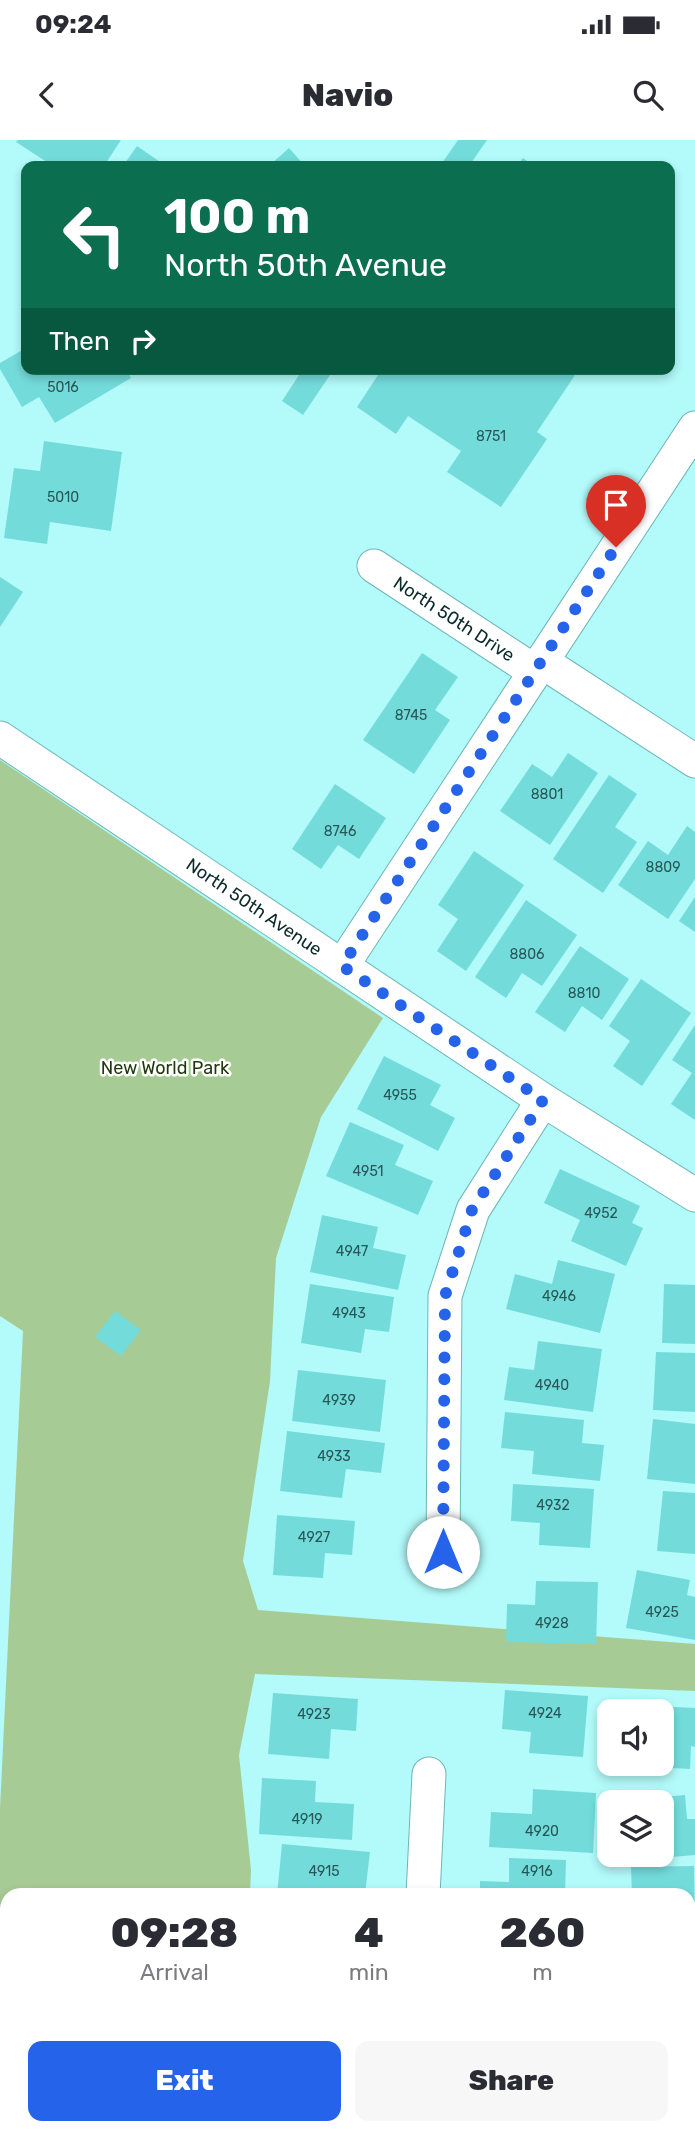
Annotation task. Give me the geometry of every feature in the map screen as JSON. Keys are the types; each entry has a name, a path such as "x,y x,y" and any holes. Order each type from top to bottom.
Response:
{"street":[{"path":"342,966 695,428"},
{"name":"North 50th Drive","path":"374,566 695,761"},
{"name":"North 50th Avenue","path":"0,738 543,1100 695,1195"},
{"path":"443,1552 445,1296 472,1210 543,1100"},
{"path":"423,1888 429,1774"}],"green space":[{"name":"New World Park","path":"0,760 383,1018 321,1117 276,1258 270,1381 243,1561 258,1610 695,1644 695,1691 255,1674 239,1755 251,1870 250,1888 0,1888 0,1809 23,1331 0,1316"}],"building":[{"path":"121,140 107,161 45,161 16,142"},
{"path":"458,140 487,140 472,161 443,161"},
{"path":"137,146 159,161 126,161"},
{"path":"289,148 301,161 275,161"},
{"path":"21,351 21,375 129,375 131,378 55,423 39,397 22,407 0,369 0,363"},
{"path":"299,375 330,375 303,415 282,401"},
{"path":"378,375 575,375 537,432 547,439 501,507 447,472 461,451 408,416 396,434 357,407"},
{"path":"44,441 122,452 111,531 50,522 47,544 4,538 14,468 40,471"},
{"path":"0,577 23,592 0,627"},
{"path":"422,653 458,677 435,710 450,720 414,774 363,740"},
{"path":"568,753 598,773 550,845 500,811 532,764 552,777"},
{"path":"609,775 637,794 615,827 637,842 603,893 553,859"},
{"path":"335,784 386,818 359,859 338,845 321,869 292,849"},
{"path":"687,826 695,832 695,879 668,919 618,885 648,841 668,855"},
{"path":"474,851 524,885 466,971 437,951 458,919 438,905"},
{"path":"695,897 695,932 679,921"},
{"path":"526,900 577,935 542,986 522,973 506,998 475,977"},
{"path":"580,946 629,979 602,1020 582,1006 565,1032 535,1012"},
{"path":"641,979 691,1013 642,1086 613,1066 630,1041 609,1026"},
{"path":"695,1025 695,1120 671,1104 692,1073 672,1060"},
{"path":"384,1056 441,1085 430,1105 455,1118 438,1151 357,1109"},
{"path":"350,1122 404,1145 395,1165 433,1181 418,1215 326,1176"},
{"path":"560,1169 640,1206 632,1223 643,1228 626,1266 571,1241 580,1220 544,1203"},
{"path":"322,1215 378,1227 373,1248 406,1255 398,1290 310,1272"},
{"path":"558,1260 615,1274 600,1333 506,1309 515,1274 552,1284"},
{"path":"310,1284 394,1297 389,1332 365,1329 361,1353 301,1343"},
{"path":"664,1284 695,1285 695,1344 662,1343"},
{"path":"115,1311 141,1330 121,1356 95,1337"},
{"path":"538,1341 602,1349 593,1412 504,1400 509,1367 534,1370"},
{"path":"656,1352 695,1353 695,1412 653,1410"},
{"path":"298,1370 386,1380 380,1432 292,1421"},
{"path":"505,1412 584,1420 582,1443 604,1445 600,1481 532,1474 534,1451 501,1448"},
{"path":"653,1419 695,1424 695,1484 647,1479"},
{"path":"287,1431 385,1443 381,1473 346,1469 342,1498 280,1491"},
{"path":"513,1484 594,1489 590,1548 539,1545 540,1523 511,1521"},
{"path":"663,1491 695,1493 695,1554 657,1551"},
{"path":"277,1515 355,1521 352,1555 325,1553 323,1578 273,1575"},
{"path":"637,1570 690,1580 687,1595 695,1597 695,1640 626,1628"},
{"path":"536,1581 598,1582 596,1644 506,1642 507,1604 535,1605"},
{"path":"505,1690 588,1696 583,1757 529,1753 531,1732 502,1729"},
{"path":"273,1693 358,1699 356,1731 331,1729 329,1759 268,1754"},
{"path":"674,1707 695,1708 695,1747 691,1746 690,1769 674,1768"},
{"path":"262,1778 316,1781 315,1802 354,1804 352,1840 259,1834"},
{"path":"533,1789 596,1793 593,1853 489,1847 491,1812 532,1814"},
{"path":"685,1795 687,1819 695,1819 695,1855 674,1857 674,1796"},
{"path":"282,1844 370,1852 366,1888 278,1888"},
{"path":"509,1858 566,1860 565,1888 480,1888 480,1881 509,1882"},
{"path":"694,1866 694,1888 632,1888 631,1867"}],"route":[{"path":"443,1552 445,1296 472,1210 543,1100 342,966 616,547"}]}
